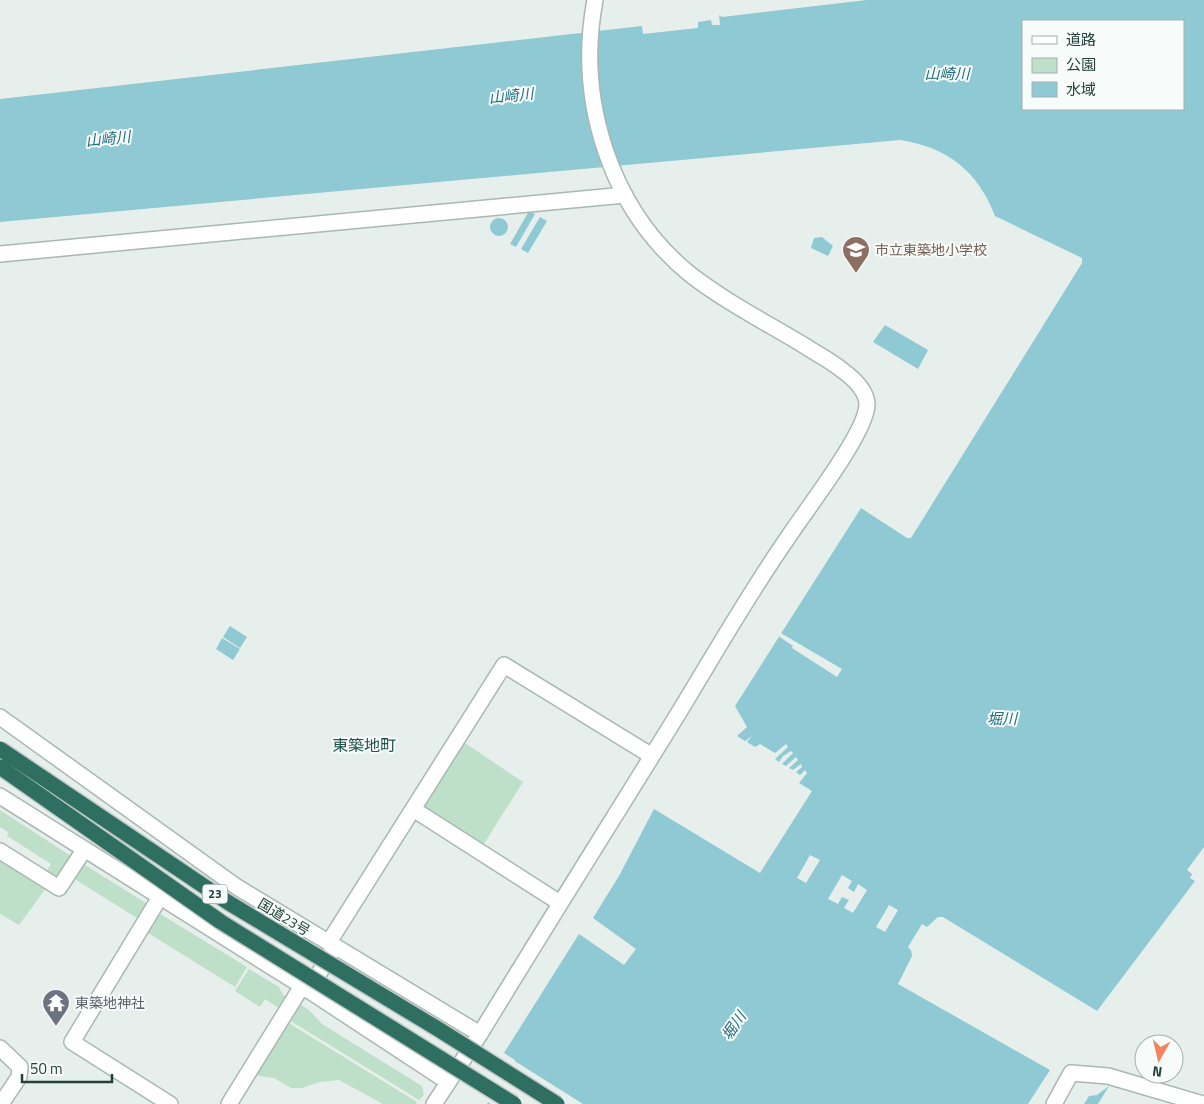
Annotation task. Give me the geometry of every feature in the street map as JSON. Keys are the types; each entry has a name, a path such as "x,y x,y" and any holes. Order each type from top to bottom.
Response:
{"highway":[{"name":"国道23号","path":"0,749 229,903 438,1029 557,1104"},
{"name":"23","path":"0,767 221,922 514,1104"}],"street":[{"path":"434,1104 480,1034 782,546 847,451 862,421 867,404 860,386 841,369 691,274 658,243 625,195 602,141 592,100 589,70 591,22 595,0"},
{"path":"0,254 625,195"},
{"path":"229,1104 306,989 413,809 504,665 652,756"},
{"path":"0,718 237,887 480,1034"},
{"path":"0,796 306,989 448,1082"},
{"path":"413,809 560,903"},
{"path":"0,851 59,888 84,850"},
{"path":"160,897 72,1042 170,1104"},
{"path":"0,1048 20,1067 19,1077 1,1104"},
{"path":"1054,1104 1071,1073 1108,1076 1203,1104"}],"green space":[{"path":"462,741 523,782 482,847 419,807"},
{"path":"0,810 74,858 60,880 44,875 51,864 7,836 8,832 0,827"},
{"path":"0,857 46,888 19,925 0,914"},
{"path":"82,863 149,905 140,920 73,878"},
{"path":"157,912 247,967 235,987 145,931"},
{"path":"249,969 279,987 283,995 288,997 280,1009 265,999 260,1007 235,991"},
{"path":"299,1003 322,1024 422,1086 424,1095 419,1100 289,1020"},
{"path":"287,1022 417,1102 416,1104 383,1104 339,1080 320,1082 302,1088 291,1088 274,1078 252,1075"}],"water":[{"name":"堀川","path":"867,0 1204,0 1204,847 1187,870 1192,874 1190,878 1195,881 1097,1011 943,917 938,917 927,927 922,924 908,947 911,950 912,956 898,984 1050,1070 1028,1104 487,1104 515,1060 504,1053 579,934 624,965 636,949 593,918 619,876 654,809 760,873 812,791 799,783 807,773 805,770 800,775 796,772 802,767 801,764 793,770 789,768 798,760 796,757 786,766 782,764 793,753 791,751 783,756 779,762 775,759 788,747 786,744 775,753 760,744 755,747 747,742 752,736 745,741 737,736 747,727 735,706 861,508 907,538 911,538 1082,263 1082,258 995,216 980,186 970,174 946,155 917,143 900,140 0,222 0,99 642,26 643,34 698,28 698,22 711,20 712,25 720,25 719,15 722,17","holes":["810,855 820,860 806,883 797,878","842,875 852,881 848,888 854,892 858,884 867,890 853,913 844,908 849,900 842,897 838,904 828,899","889,905 898,910 885,932 876,927"]},
{"path":"529,211 535,214 516,247 510,244"},
{"path":"540,217 547,221 528,253 521,249"},
{"path":"499,218 505,221 508,227 505,233 499,236 493,233 490,227 493,221"},
{"path":"822,237 833,246 828,256 811,248 814,238"},
{"path":"885,325 928,350 918,369 873,342"},
{"path":"230,626 247,637 240,648 223,637"},
{"path":"222,638 240,649 233,660 216,649"},
{"path":"1109,1086 1098,1104 1084,1104 1089,1096 1097,1095"}],"pier":[{"path":"779,632 842,669 837,677 792,648 793,646 777,635"},
{"path":"502,1053 583,1104 491,1104 486,1101 512,1060"}],"place":[{"name":"市立東築地小学校","path":"856,274"},
{"name":"東築地神社","path":"56,1027"}],"district":[{"name":"東築地町","path":"364,745"}],"water label":[{"name":"山崎川","path":"947,74"},
{"name":"山崎川","path":"511,96"},
{"name":"山崎川","path":"108,139"}]}
